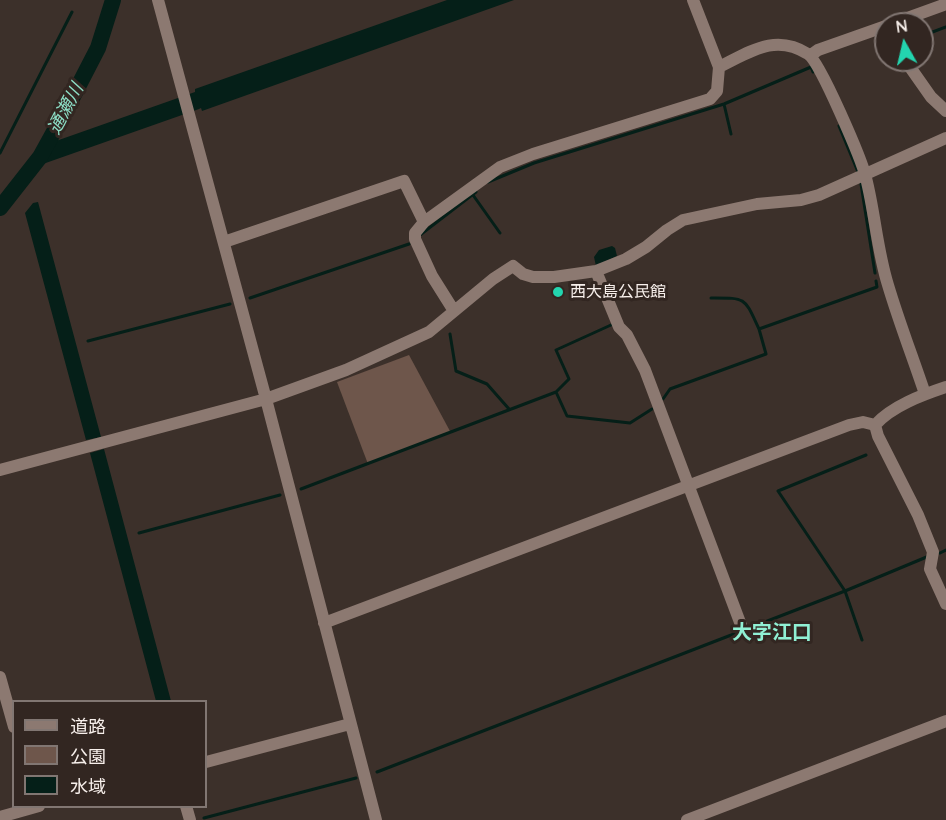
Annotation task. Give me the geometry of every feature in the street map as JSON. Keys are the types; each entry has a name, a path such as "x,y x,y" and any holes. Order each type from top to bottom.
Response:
{"street":[{"path":"158,0 266,399 376,820"},
{"path":"454,311 432,276 415,239 415,233 424,222 483,177 500,167 533,154 710,99 717,91 719,67 693,0"},
{"path":"924,12 946,4"},
{"path":"810,55 874,30"},
{"path":"719,67 764,45 776,43 810,55 829,86 866,175 887,284 925,394"},
{"path":"913,72 931,98 946,111"},
{"path":"0,470 266,399 346,370 429,332 493,279 513,266 533,277 596,272 626,259 683,220 757,204 801,200 819,195 946,138"},
{"path":"224,242 404,181 424,222"},
{"path":"596,272 619,327 627,335 645,370 741,625"},
{"path":"875,424 882,417 925,394 946,387"},
{"path":"324,623 849,424 863,422 875,424"},
{"path":"875,424 878,436 918,515 933,552 930,569 946,603"},
{"path":"0,677 12,721"},
{"path":"687,820 946,721"},
{"path":"207,762 350,724"},
{"path":"0,817 36,810"}],"green space":[{"path":"409,355 451,433 368,464 337,382"}],"water":[{"path":"447,0 514,0 202,111 201,108 40,165 56,141"},
{"path":"38,202 101,437 86,440 25,213 33,203"},
{"path":"612,246 617,256 596,266 594,257 599,250"},
{"path":"104,449 171,700 156,700 90,453"}],"waterway":[{"name":"通瀬川","path":"0,208 40,157 67,108 98,48 113,0"},
{"path":"0,153 72,12"},
{"path":"934,32 946,27"},
{"path":"488,182 534,163 724,104 811,67 813,72"},
{"path":"724,104 731,134"},
{"path":"839,126 858,172"},
{"name":"通瀬川","path":"40,157 50,153"},
{"path":"861,184 875,273"},
{"path":"420,235 476,192"},
{"path":"473,195 500,233"},
{"path":"250,298 409,244"},
{"path":"711,298 732,298 743,301 759,329 877,287 876,281"},
{"path":"88,341 230,304"},
{"path":"556,392 569,379 556,350 611,325"},
{"path":"663,399 670,389 766,354 759,329"},
{"path":"450,334 456,371 487,384 509,409"},
{"path":"301,489 556,392 567,416 630,423 652,409"},
{"path":"377,772 845,591 778,491 866,455"},
{"path":"139,533 280,495"},
{"path":"940,553 946,550"},
{"path":"862,640 845,591 929,556"},
{"path":"204,818 356,778"}],"place":[{"name":"西大島公民館","path":"558,292"}],"district":[{"name":"大字江口","path":"772,633"}]}
